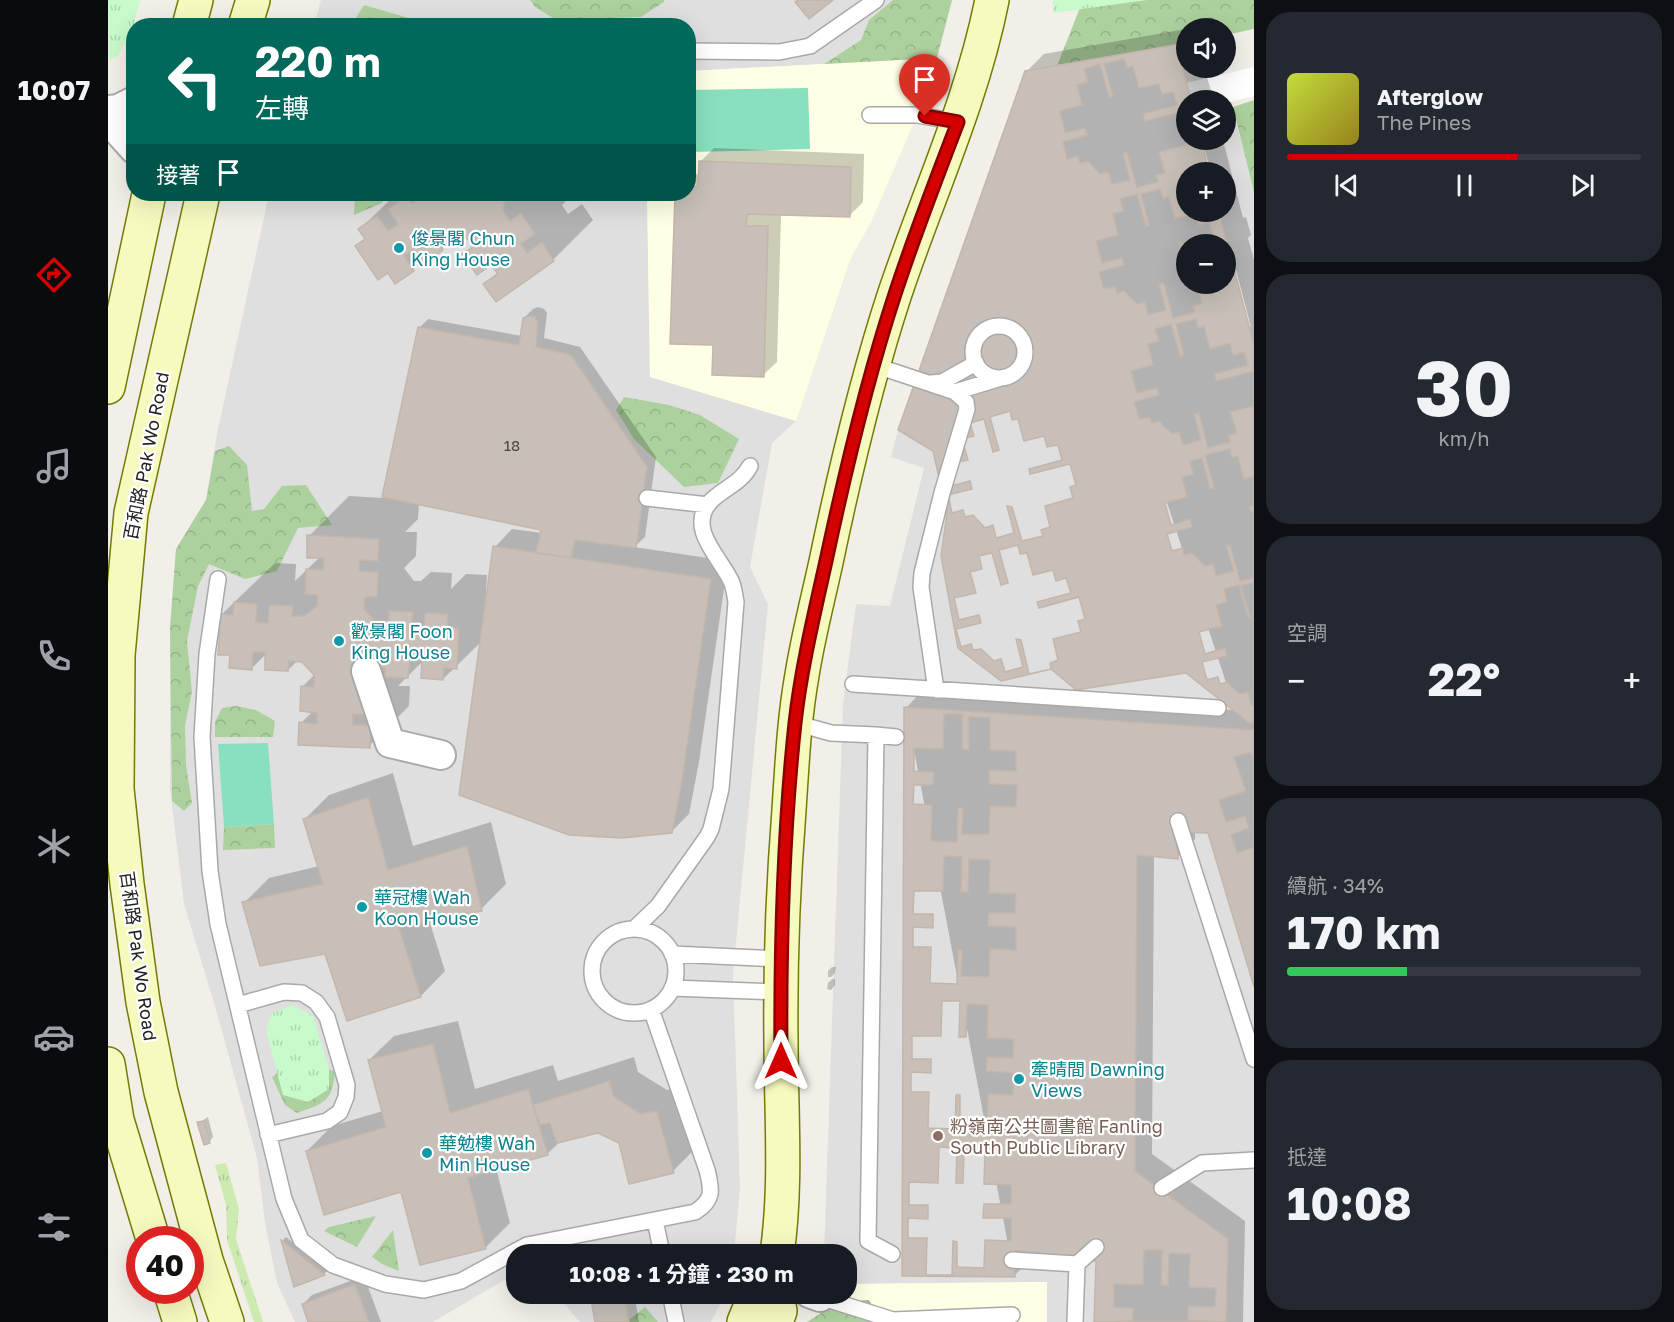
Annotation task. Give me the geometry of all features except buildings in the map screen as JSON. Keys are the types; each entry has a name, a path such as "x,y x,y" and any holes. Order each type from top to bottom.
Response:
{"main road":[{"path":"191,18 196,0"},
{"path":"247,18 253,0"},
{"path":"778,1244 782,1199 780,992 784,874 795,723 802,675 841,489 874,365 920,220 958,122 986,32 992,0"},
{"path":"108,387 148,201"},
{"name":"百和路 Pak Wo Road","path":"201,201 131,513 118,655 117,789 142,1002 173,1142 226,1322"},
{"path":"108,1064 117,1120 149,1226"},
{"path":"174,1304 180,1322"},
{"path":"744,1322 752,1304"},
{"path":"776,1322 780,1311 778,1304"}],"street":[{"path":"108,110 126,105"},
{"path":"108,120 126,139"},
{"path":"366,671 390,743 441,755"}],"lane":[{"path":"696,51 795,50 810,46 876,0"},
{"path":"870,115 917,115 958,122"},
{"path":"955,392 1005,377 1013,374 1024,361 1025,352 1019,335 1004,326 995,326 979,334 973,350 976,363 982,372 997,378 1005,377"},
{"path":"931,383 942,382 976,363"},
{"path":"874,365 955,392 966,402 967,409 942,493 922,573 921,587 936,690"},
{"path":"634,929 657,906 711,829 721,789 736,602 732,584 702,532 705,510 708,505 745,476 750,466"},
{"path":"647,498 708,505"},
{"path":"218,579 207,654 202,737 210,871 218,924 268,1135 284,1199 301,1240 333,1265 385,1284 424,1290 461,1281 527,1245 695,1212 704,1206 710,1197 707,1170 651,1009"},
{"path":"853,684 1218,708"},
{"path":"795,723 831,733 896,737"},
{"path":"876,735 868,1241 892,1254"},
{"path":"1178,821 1254,1059"},
{"path":"634,929 648,931 660,938 672,954 676,975 672,988 665,1000 651,1009 627,1012 614,1007 603,999 596,987 592,974 593,960 599,947 608,937 621,931 634,929"},
{"path":"672,954 781,959"},
{"path":"672,988 780,992"},
{"path":"237,1005 284,992 302,993 316,1002 327,1017 347,1085 346,1097 340,1112 327,1121 268,1135"},
{"path":"1162,1188 1202,1162 1254,1160"},
{"path":"655,1220 660,1244"},
{"path":"1012,1260 1077,1264 1096,1247"},
{"path":"1075,1322 1077,1264"},
{"path":"672,1304 676,1322"},
{"path":"843,1304 893,1320 1012,1315"}],"shaded area":[{"path":"321,0 952,0 937,58 696,71 696,18 316,18"},
{"path":"1176,44 1176,78 1225,78 1228,90 1176,90 1176,150 1236,150 1236,121 1254,194 1254,1322 1047,1322 1047,1282 857,1284 857,1244 824,1244 843,704 856,604 890,606 924,468 891,457 898,430 1025,71"},
{"path":"937,58 917,115 872,220 850,260 796,421 650,377 647,201 696,201 696,71"},
{"path":"267,201 647,201 650,377 796,421 772,443 750,567 768,604 733,974 740,1188 735,1244 506,1244 506,1279 433,1322 295,1322 277,1283 265,1223 257,1158 184,904 170,789 170,624 176,549 206,500 217,434"},
{"path":"1047,1282 1047,1322 816,1322 819,1304 857,1304 857,1284"},
{"path":"564,1304 720,1304 711,1322 580,1322"}],"green space":[{"path":"108,0 140,0 136,18 126,18 126,40 118,56 109,61"},
{"path":"530,0 664,0 641,17 553,18 535,7"},
{"path":"893,0 952,0 937,58 824,64 861,40 869,20"},
{"path":"1053,0 1147,0 1053,13"},
{"path":"1086,0 1254,0 1254,29 1236,33 1236,18 1176,18 1176,44 1057,66 1079,10"},
{"path":"364,5 409,18 356,18"},
{"path":"808,88 810,149 696,152 696,90"},
{"path":"1254,100 1254,193 1236,119 1236,106"},
{"path":"355,201 383,201 382,203 354,215"},
{"path":"624,397 669,405 700,415 739,439 718,483 684,487 634,439 616,410"},
{"path":"229,446 247,465 252,511 264,509 282,486 306,485 332,525 298,528 277,571 245,579 209,564 198,586 187,641 192,692 185,725 186,765 192,803 184,811 172,801 170,629 176,549 206,500 215,451"},
{"path":"236,706 256,710 275,721 273,737 215,737 215,722 222,708"},
{"path":"268,743 274,824 224,827 218,744"},
{"path":"274,824 275,848 223,850 224,827"},
{"path":"293,1005 313,1016 329,1069 329,1089 308,1102 283,1095 266,1030 272,1013"},
{"path":"309,1065 335,1071 332,1089 320,1104 297,1113 285,1105 272,1077 288,1066"},
{"path":"226,1163 239,1209 236,1239 263,1322 254,1322 227,1240 226,1205 215,1165"},
{"path":"376,1216 357,1247 324,1231 329,1227"},
{"path":"393,1230 399,1271 372,1257"},
{"path":"869,1300 882,1322 807,1322 835,1304 857,1304 857,1301"},
{"path":"645,1307 658,1322 626,1322"}],"pier":[{"path":"1254,67 1254,96 1236,100 1236,90 1188,90 1186,83 1207,78 1236,78 1236,71"}],"place":[{"name":"俊景閣 Chun King House","path":"399,248"},
{"name":"歡景閣 Foon King House","path":"339,641"},
{"name":"華冠樓 Wah Koon House","path":"362,907"},
{"name":"牽晴間 Dawning Views","path":"1019,1079"},
{"name":"粉嶺南公共圖書館 Fanling South Public Library","path":"938,1136"},
{"name":"華勉樓 Wah Min House","path":"427,1153"}],"route":[{"path":"781,1061 780,992 784,874 795,723 802,675 841,489 864,403 894,297 958,122 925,116"}]}
